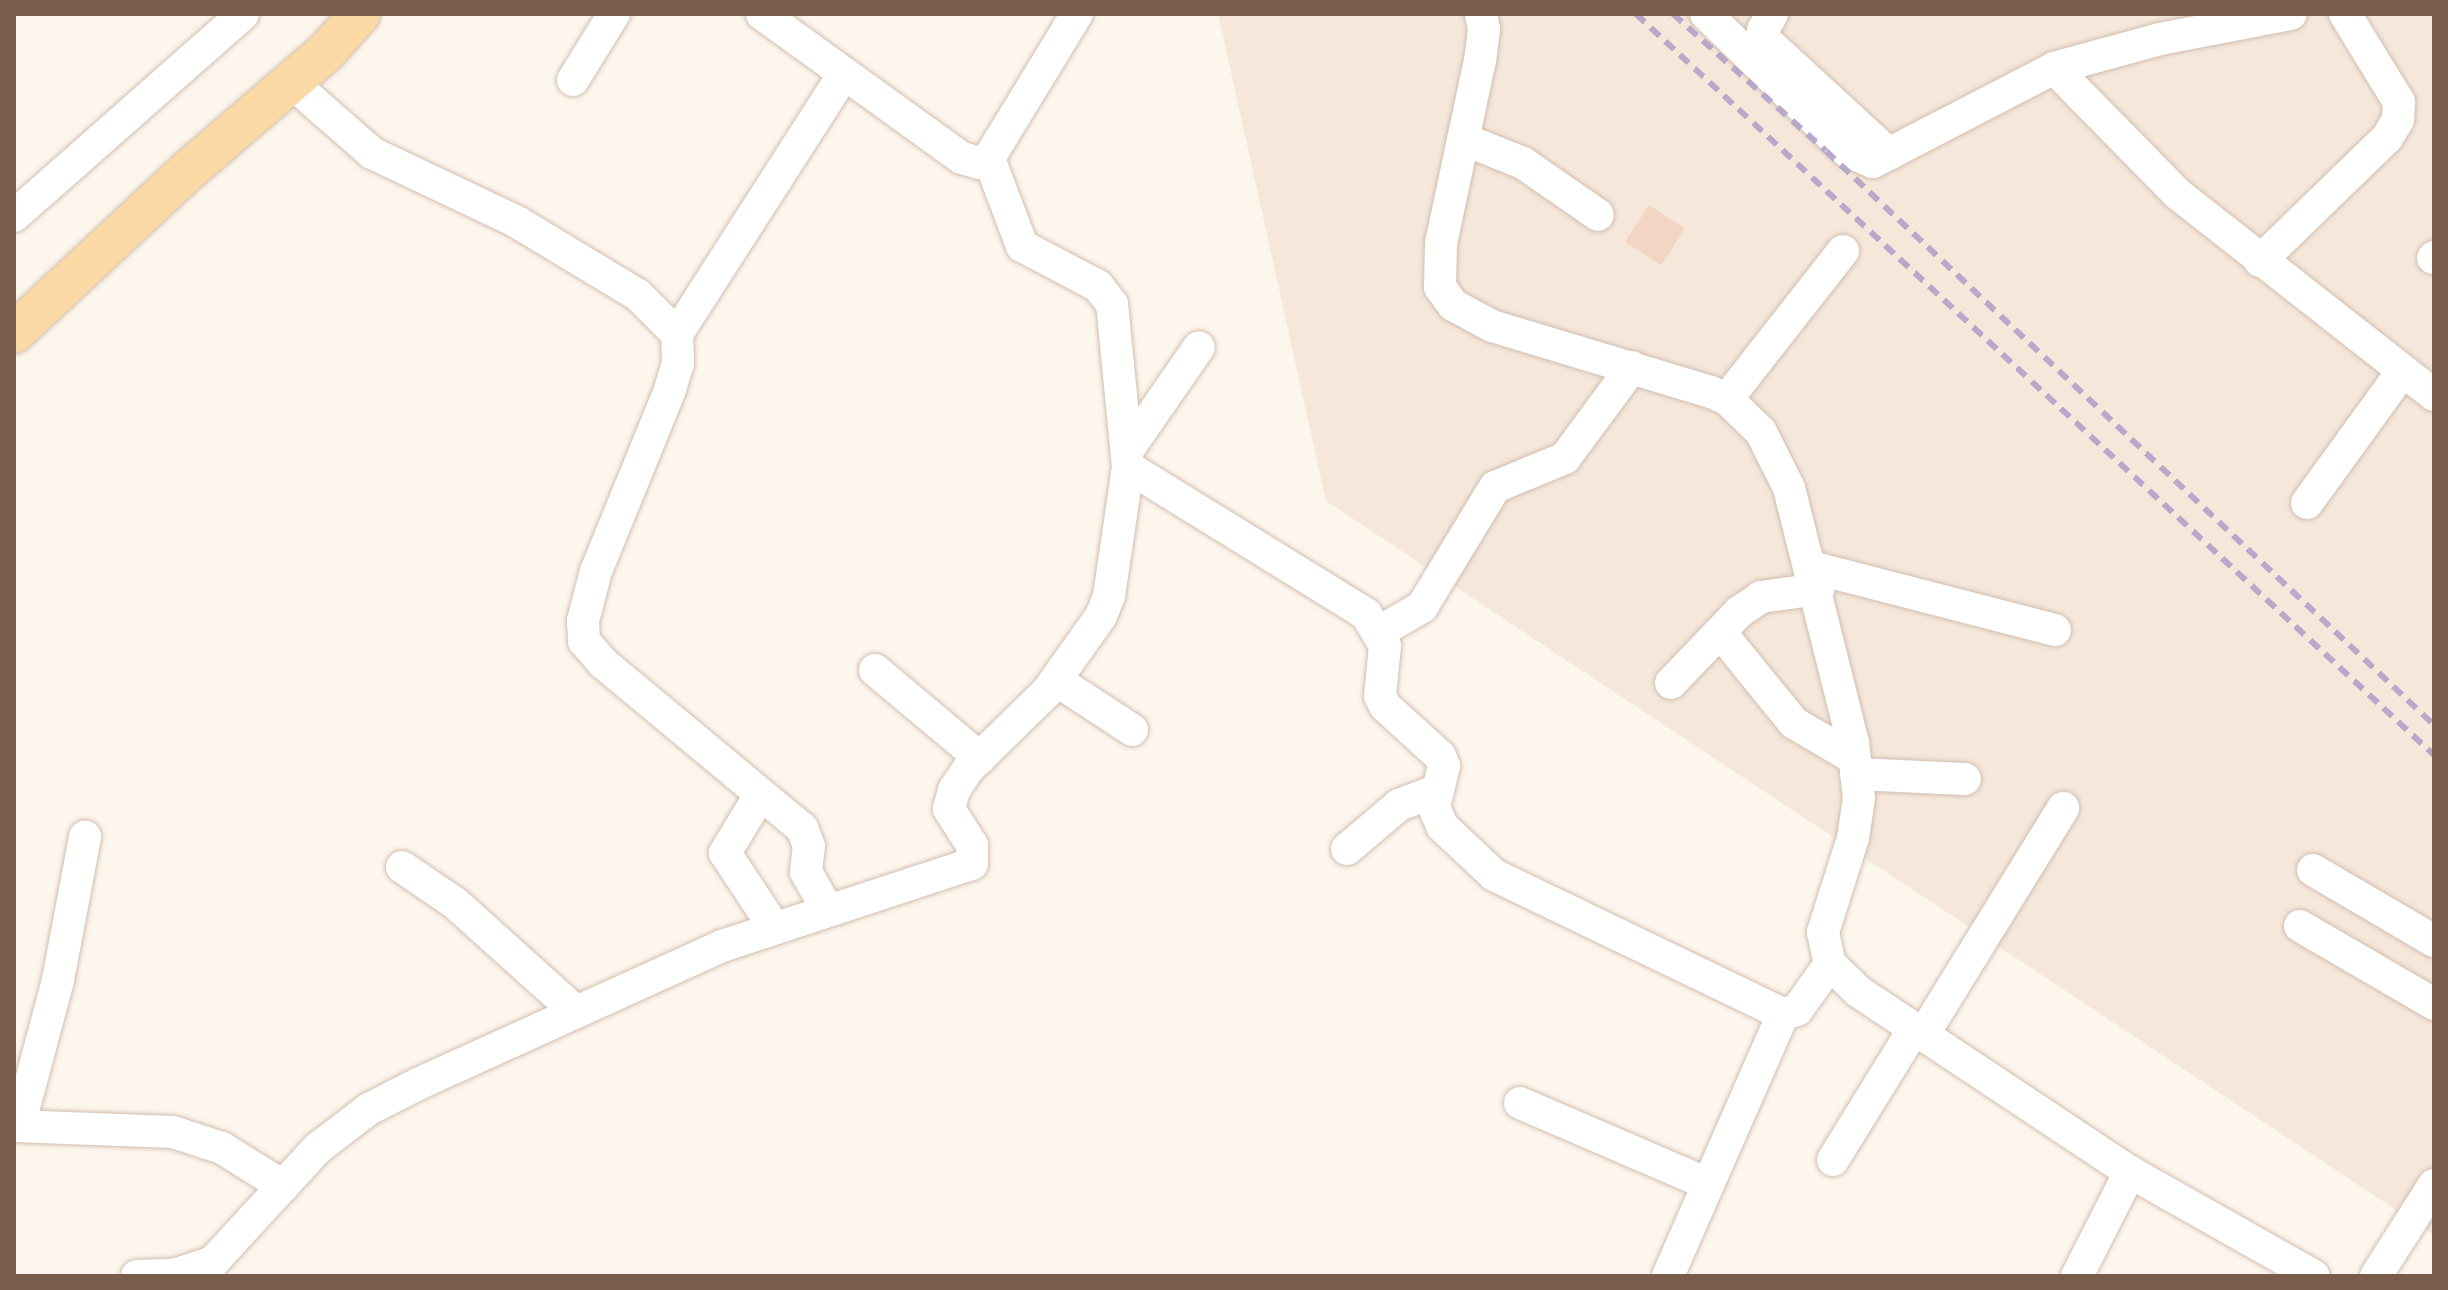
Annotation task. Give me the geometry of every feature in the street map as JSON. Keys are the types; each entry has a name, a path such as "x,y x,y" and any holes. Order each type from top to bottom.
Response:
{"main road":[{"path":"14,333 291,82 360,14"}],"street":[{"path":"14,216 243,14"},
{"path":"573,80 614,14"},
{"path":"762,14 962,158 979,163 989,158 1077,14"},
{"path":"1481,14 1482,44 1441,243 1438,268 1445,297 1492,326 1727,399 1761,432 1774,455 1814,578 1855,766 1853,838 1823,932 1830,964 1859,992 2130,1172 2314,1276"},
{"path":"1706,14 1847,151 1882,158 2054,68 2160,39 2291,14"},
{"path":"1772,14 1763,30 1765,40 1882,158"},
{"path":"2140,14 2160,39"},
{"path":"2260,261 2387,138 2398,120 2399,102 2345,14"},
{"path":"2054,68 2179,195 2434,395"},
{"path":"827,909 806,872 807,836 603,663 584,641 583,621 596,571 670,390 678,363 677,334 844,74"},
{"path":"291,82 372,153 517,222 638,295 677,334"},
{"path":"1463,139 1523,163 1598,215"},
{"path":"137,1276 174,1275 213,1262 318,1148 369,1109 575,1011 774,927 827,909 952,875 972,864 972,845 949,809 954,790 980,758 1056,680 1101,616 1109,596 1127,459 1112,304 1098,286 1022,246 989,158"},
{"path":"1727,399 1843,251"},
{"path":"1127,459 1199,347"},
{"path":"1379,632 1422,607 1495,487 1565,458 1632,367"},
{"path":"2307,503 2402,372"},
{"path":"1127,459 1346,598 1379,632 1386,655 1380,696 1393,716 1440,756 1444,766 1435,791 1442,826 1494,875 1783,1014 1797,1010 1830,964"},
{"path":"1671,683 1720,632 1761,597 1814,578 2055,630"},
{"path":"1720,632 1794,723 1855,766 1965,779"},
{"path":"875,670 980,758"},
{"path":"1056,680 1132,730"},
{"path":"1347,849 1399,805 1435,791"},
{"path":"760,795 725,853 774,927"},
{"path":"1833,1160 2063,808"},
{"path":"85,837 58,980 17,1126 173,1132 222,1148 283,1186"},
{"path":"402,867 455,903 575,1011"},
{"path":"2313,870 2434,941"},
{"path":"2300,926 2434,1004"},
{"path":"1668,1276 1783,1014"},
{"path":"1520,1103 1708,1184"},
{"path":"2077,1276 2130,1172"},
{"path":"2376,1276 2434,1185"}],"shaded area":[{"path":"1218,14 2434,14 2434,1235 1326,501"}],"building":[{"path":"1649,205 1685,228 1661,265 1625,242"}],"railway":[{"path":"1636,14 2434,755"},
{"path":"1673,14 1826,151 2434,725"}]}
